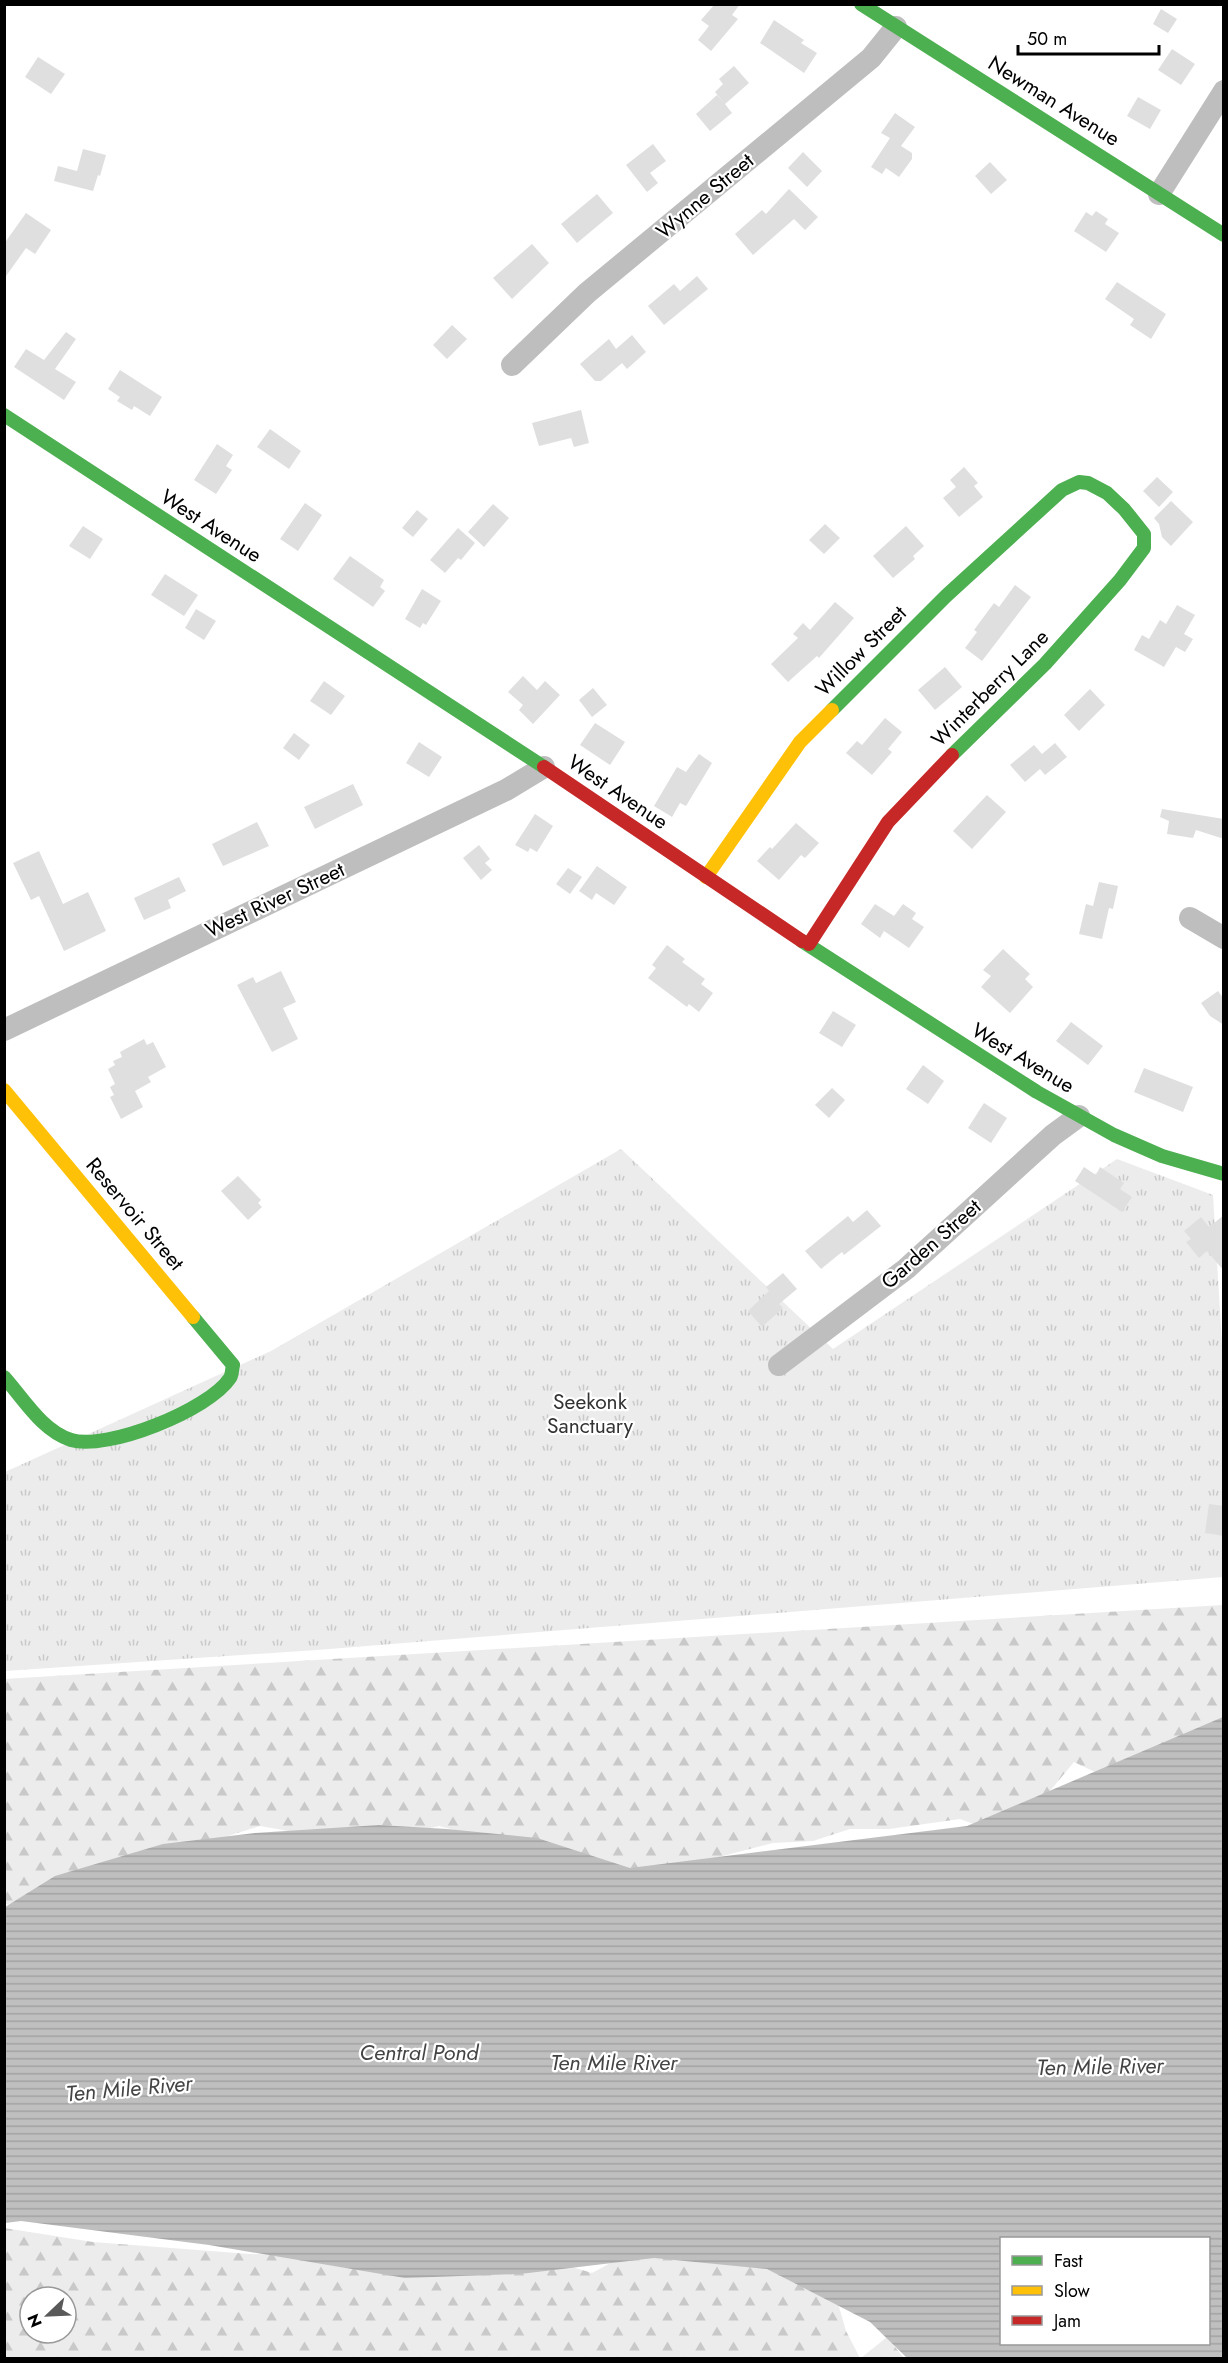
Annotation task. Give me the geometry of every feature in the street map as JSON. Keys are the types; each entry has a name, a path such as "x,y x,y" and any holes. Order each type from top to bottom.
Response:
{"street":[{"name":"Newman Avenue","path":"861,4 1224,235"},
{"name":"Wynne Street","path":"512,365 587,293 871,58 896,27"},
{"path":"1159,194 1224,91"},
{"name":"West Avenue","path":"4,414 544,767 951,1038 1078,1116 1114,1135 1162,1156 1224,1174"},
{"name":"Willow Street","path":"706,877 800,742 946,596 1045,503 1076,482"},
{"name":"Winterberry Lane","path":"809,944 888,822 960,747 1046,664 1120,580 1144,548 1144,534 1117,502 1101,488 1087,482 1076,482"},
{"name":"West River Street","path":"4,1030 506,790 544,767"},
{"path":"1190,918 1224,938"},
{"name":"Reservoir Street","path":"4,1090 233,1365 231,1377 208,1398 168,1420 128,1434 88,1443 72,1441 55,1432 4,1377"},
{"name":"Garden Street","path":"779,1365 906,1269 1053,1135 1078,1116"}],"green space":[{"name":"Seekonk Sanctuary","path":"621,1149 833,1349 1117,1159 1213,1195 1224,1378 1223,1577 317,1650 5,1671 5,1472 271,1351"},
{"path":"1223,1605 1223,1744 1114,1781 1074,1762 1050,1791 998,1833 960,1819 889,1829 850,1829 813,1841 773,1843 696,1863 620,1872 439,1826 406,1834 294,1832 260,1826 5,1905 4,1679"},
{"path":"4,2228 93,2242 250,2254 556,2262 592,2273 629,2253 654,2233 833,2286 846,2331 860,2358 5,2358"},
{"path":"887,2337 904,2358 861,2358"}],"water":[{"name":"Central Pond","path":"1223,1717 1223,2358 907,2358 870,2322 767,2269 654,2258 520,2274 405,2278 209,2245 21,2221 5,2223 5,1907 55,1876 163,1844 255,1833 379,1825 537,1838 630,1868 967,1826"}],"building":[{"path":"715,4 740,4 732,15 738,19 711,51 698,40 709,26 701,20"},
{"path":"1161,9 1177,19 1168,33 1153,24"},
{"path":"774,20 804,40 801,43 817,53 804,73 760,43"},
{"path":"1172,49 1195,64 1181,85 1158,70"},
{"path":"38,57 65,74 51,94 25,77"},
{"path":"734,66 749,83 725,104 732,113 710,131 696,114 717,95 724,103 715,92 723,84 719,79"},
{"path":"1138,97 1161,110 1150,129 1127,116"},
{"path":"895,113 915,127 901,146 912,153 912,159 899,177 886,168 882,174 871,167 890,138 881,133"},
{"path":"653,144 666,161 650,173 658,183 647,192 626,165"},
{"path":"83,149 106,155 93,191 54,181 58,166 77,171"},
{"path":"803,152 822,171 807,187 788,168"},
{"path":"990,162 1007,180 991,194 975,176"},
{"path":"789,189 818,217 805,230 794,219 753,255 735,234 762,210 766,214"},
{"path":"597,194 613,213 577,243 561,224"},
{"path":"1096,211 1108,219 1105,224 1119,233 1106,252 1074,231 1086,212 1092,216"},
{"path":"26,213 51,230 35,254 26,248 4,279 4,244"},
{"path":"532,244 549,263 512,299 493,278"},
{"path":"697,276 708,289 664,325 648,306 674,284 680,291"},
{"path":"1117,282 1166,314 1151,339 1130,325 1134,319 1105,299"},
{"path":"452,325 467,339 447,359 433,345"},
{"path":"66,332 76,339 55,369 76,382 64,400 14,367 26,349 44,360"},
{"path":"632,335 646,352 627,369 622,363 601,381 595,381 580,364 609,339 616,349"},
{"path":"120,370 162,397 150,416 134,406 132,410 117,401 120,397 108,389"},
{"path":"581,410 589,443 574,447 571,438 539,446 532,423"},
{"path":"270,429 301,451 289,469 257,447"},
{"path":"217,444 233,455 226,466 232,470 216,494 194,480"},
{"path":"964,467 978,483 974,486 983,497 959,517 943,498 956,487 950,480"},
{"path":"1157,477 1173,492 1159,507 1143,491"},
{"path":"1171,501 1193,522 1171,546 1162,537 1159,524 1154,518"},
{"path":"305,503 322,515 298,551 280,539"},
{"path":"493,504 509,518 484,547 468,532"},
{"path":"417,510 428,519 413,537 402,528"},
{"path":"825,524 840,538 824,554 809,540"},
{"path":"83,526 103,539 90,559 69,546"},
{"path":"906,526 924,546 913,556 915,559 893,578 873,556"},
{"path":"458,528 475,543 461,560 458,558 445,573 430,560"},
{"path":"350,556 384,580 380,587 385,591 373,607 333,579"},
{"path":"165,574 198,595 184,616 151,595"},
{"path":"1015,585 1031,597 982,661 965,648 977,632 974,630 994,603 999,607"},
{"path":"422,589 441,601 426,625 423,623 420,628 405,619"},
{"path":"835,602 854,618 819,658 817,656 788,682 771,664 798,638 793,634 803,623 810,630"},
{"path":"1177,605 1195,615 1184,634 1193,639 1185,652 1176,647 1164,667 1134,650 1142,635 1149,639 1160,620 1166,624"},
{"path":"196,609 216,621 204,640 185,628"},
{"path":"945,667 962,687 935,710 918,690"},
{"path":"523,676 537,690 545,681 560,695 533,724 519,710 523,705 508,692"},
{"path":"324,681 345,696 331,715 310,701"},
{"path":"593,688 607,705 592,717 579,700"},
{"path":"1090,689 1105,705 1079,731 1064,715"},
{"path":"885,718 902,732 888,749 892,752 872,775 846,753 857,741 862,745"},
{"path":"595,723 625,742 610,765 580,745"},
{"path":"294,733 310,745 299,760 283,748"},
{"path":"419,742 442,757 429,777 406,763"},
{"path":"1055,743 1067,757 1045,775 1040,769 1025,782 1010,765 1034,745 1042,754"},
{"path":"699,754 712,763 686,806 680,803 672,817 654,806 677,767 686,772"},
{"path":"353,784 363,805 315,829 304,807"},
{"path":"987,795 1006,812 972,849 953,831"},
{"path":"1162,809 1224,819 1224,839 1196,830 1193,838 1167,834 1169,821 1160,817"},
{"path":"535,814 553,826 537,852 530,848 528,852 515,845"},
{"path":"257,822 269,846 223,866 212,844"},
{"path":"796,823 819,843 805,858 801,855 779,880 757,861 770,847 772,849"},
{"path":"479,845 490,859 485,863 492,870 481,880 463,858"},
{"path":"39,851 63,904 88,892 106,931 64,951 39,896 31,900 13,863"},
{"path":"597,866 627,887 614,905 596,893 592,900 579,891"},
{"path":"568,868 582,877 570,894 556,884"},
{"path":"179,877 186,891 168,900 171,908 144,920 134,898"},
{"path":"1099,882 1118,886 1113,909 1109,908 1102,939 1079,934 1086,904 1093,906"},
{"path":"875,904 894,916 903,904 916,913 912,919 924,927 909,948 884,931 880,938 861,924"},
{"path":"667,945 685,959 682,962 705,979 701,984 713,993 699,1012 689,1004 687,1007 648,978 656,968 652,965"},
{"path":"1003,949 1030,974 1025,979 1033,987 1010,1013 981,987 991,976 983,970"},
{"path":"281,971 296,1002 283,1008 298,1039 272,1052 237,985 253,977 256,983"},
{"path":"1218,991 1224,999 1224,1025 1210,1016 1201,1003"},
{"path":"833,1011 856,1025 842,1047 819,1033"},
{"path":"1071,1022 1103,1046 1088,1065 1056,1041"},
{"path":"144,1039 147,1045 153,1042 166,1067 148,1077 151,1082 135,1091 143,1107 121,1119 110,1097 114,1095 110,1087 115,1084 108,1069 115,1065 113,1061 122,1057 120,1052"},
{"path":"923,1065 944,1081 928,1104 906,1089"},
{"path":"1144,1068 1193,1087 1183,1112 1134,1092"},
{"path":"832,1088 845,1100 829,1118 815,1105"},
{"path":"984,1103 1007,1118 991,1143 968,1128"},
{"path":"1084,1167 1096,1175 1100,1167 1124,1183 1120,1189 1132,1197 1122,1212 1075,1181"},
{"path":"238,1176 261,1200 258,1203 262,1207 248,1220 221,1191"},
{"path":"867,1210 881,1226 844,1255 842,1252 821,1269 805,1251 848,1216 853,1222"},
{"path":"1224,1215 1224,1271 1207,1251 1199,1258 1186,1242 1191,1239 1184,1231 1201,1217 1209,1227"},
{"path":"783,1273 797,1289 779,1304 783,1308 762,1327 748,1311 769,1291 766,1287"},
{"path":"1209,1504 1224,1506 1224,1536 1205,1533"}],"traffic: fast":[{"path":"861,4 1224,235"},
{"path":"4,415 544,767"},
{"path":"832,710 946,596 1062,490 1079,482 1088,483 1107,493 1124,509 1144,534 1144,548 1120,580 1045,664 952,755"},
{"path":"802,941 1037,1092 1114,1135 1162,1156 1224,1174"},
{"path":"4,1377 42,1422 61,1436 87,1442 132,1434 180,1415 201,1403 219,1390 231,1377 233,1365 193,1317"}],"traffic: slow":[{"path":"706,877 800,742 832,710"},
{"path":"4,1090 193,1317"}],"traffic: jam":[{"path":"809,944 888,822 952,755"},
{"path":"544,767 802,941"}],"water label":[{"name":"Ten Mile River","path":"614,2062"},
{"name":"Ten Mile River","path":"1100,2066"},
{"name":"Ten Mile River","path":"129,2088"}]}
